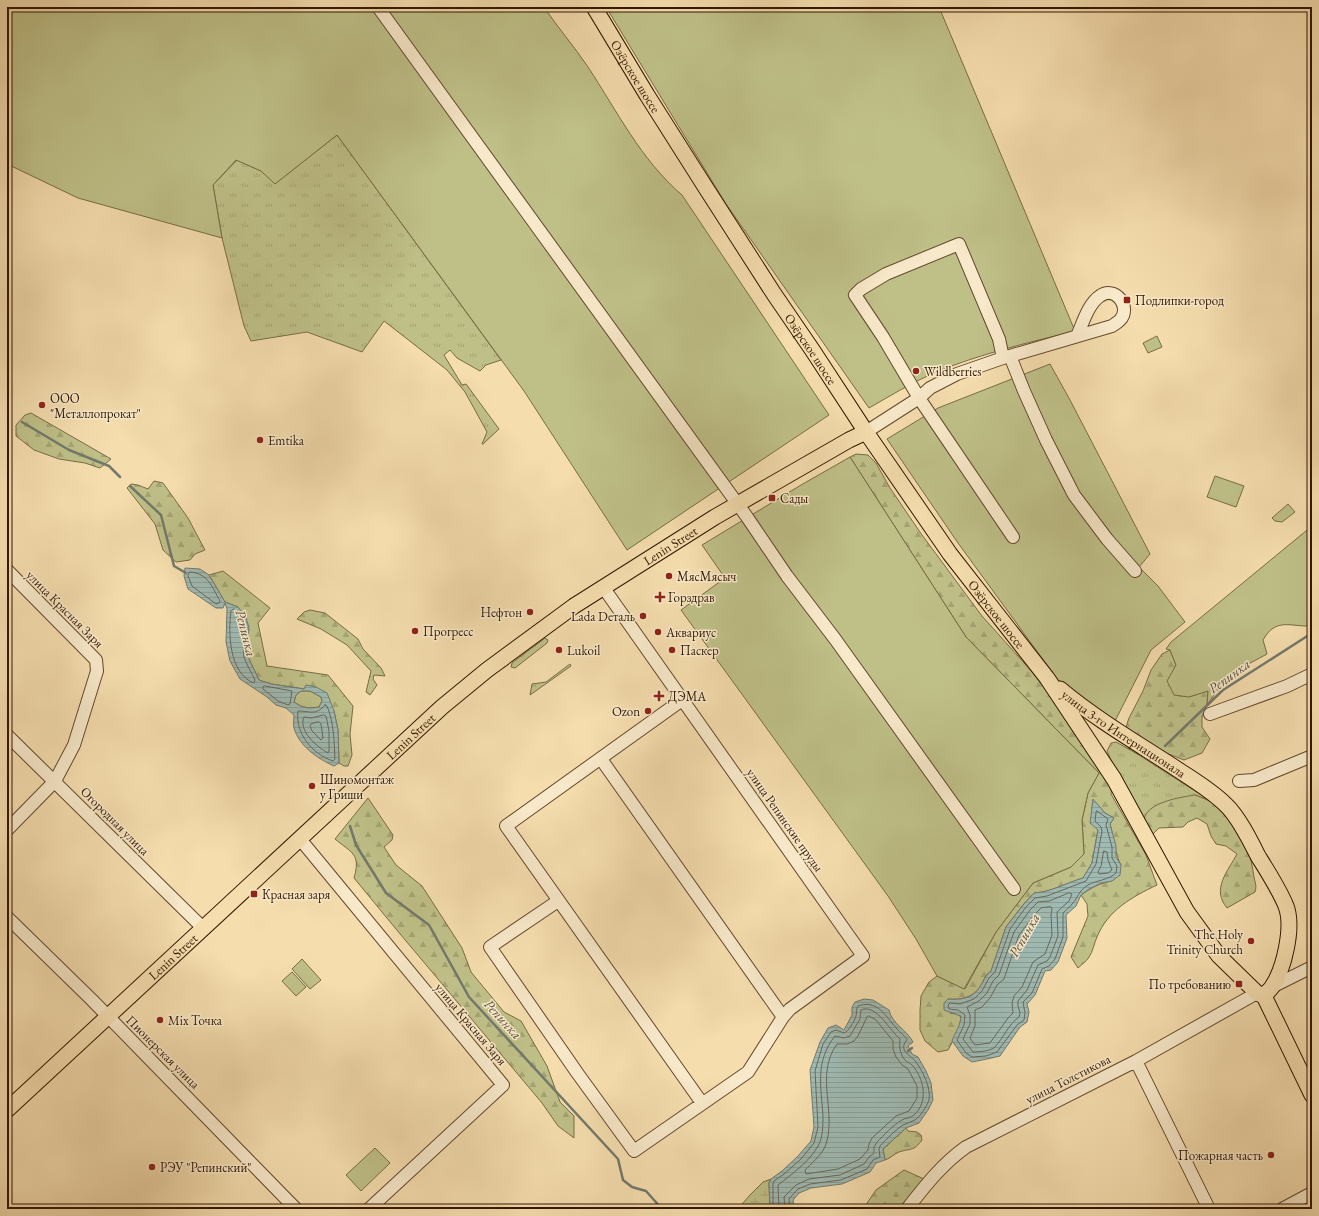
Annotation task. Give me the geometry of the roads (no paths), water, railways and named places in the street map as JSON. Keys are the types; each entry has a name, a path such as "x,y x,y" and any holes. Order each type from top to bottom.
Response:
{"main road":[{"name":"Озёрское шоссе","path":"594,7 647,95 708,191 774,294 866,432 950,554 1047,678"},
{"name":"Lenin Street","path":"7,1109 447,702 487,670 549,623 603,587 736,504 785,478 849,440 866,432"},
{"name":"улица 3-го Интернационала","path":"1047,678 1114,779 1187,912 1220,956 1264,992 1312,1095"},
{"name":"улица 3-го Интернационала","path":"1047,678 1077,703 1204,787 1227,806 1250,840 1286,906 1290,923 1288,943 1281,965 1264,992"}],"street":[{"path":"378,7 1014,889"},
{"path":"1013,537 919,398 883,337 855,295 861,288 886,274 959,244 1006,357 1074,495 1107,539 1135,571"},
{"path":"866,432 919,398 930,388 957,374 1006,357 1077,336"},
{"name":"улица Красная Заря","path":"7,570 96,660 97,671 74,745 56,781"},
{"path":"603,587 682,700 506,826 702,1103"},
{"path":"1210,714 1287,686 1312,674"},
{"name":"улица Репинские пруды","path":"558,901 490,947 574,1068 634,1150 748,1072 783,1017 790,1009 863,956 682,700"},
{"name":"Огородная улица","path":"7,735 56,781 203,928"},
{"path":"1240,781 1254,780 1312,756"},
{"path":"601,759 783,1017"},
{"path":"7,830 56,781"},
{"name":"улица Красная Заря","path":"300,839 503,1085 369,1209"},
{"name":"Пионерская улица","path":"7,917 108,1016 296,1209"},
{"name":"улица Толстикова","path":"907,1209 931,1179 950,1159 966,1147 1136,1061 1312,967"},
{"path":"1136,1061 1208,1209"},
{"path":"1282,1209 1312,1193"}],"water":[{"path":"185,568 200,569 209,575 225,602 238,607 246,617 249,629 247,640 248,657 259,680 271,684 304,689 306,685 316,687 327,693 334,711 338,730 339,763 334,766 322,760 310,751 296,735 294,715 286,708 276,705 267,697 240,679 230,661 226,642 227,609 225,603 223,608 216,608 188,589 184,576","holes":["301,691 310,691 321,697 322,701 319,707 306,708 294,702 296,695"]},
{"path":"1093,799 1105,813 1114,818 1110,824 1116,846 1116,857 1121,865 1120,875 1112,881 1101,883 1089,889 1081,895 1076,906 1066,915 1067,938 1058,962 1051,970 1045,971 1035,995 1027,1004 1029,1012 1027,1022 1020,1027 1000,1056 972,1062 963,1056 952,1041 961,1016 944,1010 944,1003 948,999 969,997 981,986 985,977 991,971 1006,927 1034,893 1052,889 1083,878 1092,863 1098,830 1090,823"},
{"path":"864,999 873,1000 889,1010 896,1023 913,1042 908,1046 912,1054 918,1057 926,1071 931,1083 933,1100 919,1123 906,1128 883,1149 885,1160 876,1163 870,1172 842,1184 811,1188 799,1193 793,1200 794,1207 814,1209 770,1209 769,1183 771,1179 798,1156 811,1141 814,1127 810,1070 820,1042 828,1028 836,1025 844,1030 852,1015 852,1007 855,1002"}],"waterway":[{"name":"Репинка","path":"22,422 69,450 109,466 120,477"},
{"name":"Репинка","path":"130,486 161,515 174,566 186,573"},
{"name":"Репинка","path":"1165,746 1223,690 1312,633"},
{"name":"Репинка","path":"350,826 356,845 386,893 429,925 469,997 618,1159 623,1180 632,1187 646,1191 662,1209"},
{"name":"Репинка","path":"908,1051 912,1048"}],"place":[{"name":"Подлипки-город","path":"1127,300"},
{"name":"Wildberries","path":"916,371"},
{"name":"ООО \"Металлопрокат\"","path":"42,405"},
{"name":"Emtika","path":"260,440"},
{"name":"Сады","path":"772,498"},
{"name":"МясМясыч","path":"669,576"},
{"name":"Горздрав","path":"660,597"},
{"name":"Нефтон","path":"530,612"},
{"name":"Lada Dеталь","path":"643,616"},
{"name":"Прогресс","path":"415,631"},
{"name":"Аквариус","path":"658,632"},
{"name":"Lukoil","path":"559,650"},
{"name":"Паскер","path":"672,650"},
{"name":"ДЭМА","path":"659,696"},
{"name":"Ozon","path":"648,711"},
{"name":"Шиномонтаж у Гриши","path":"312,786"},
{"name":"Красная заря","path":"254,894"},
{"name":"The Holy Trinity Church","path":"1251,941"},
{"name":"По требованию","path":"1239,984"},
{"name":"Mix Точка","path":"160,1020"},
{"name":"Пожарная часть","path":"1271,1155"},
{"name":"РЭУ \"Репинский\"","path":"152,1167"}]}
